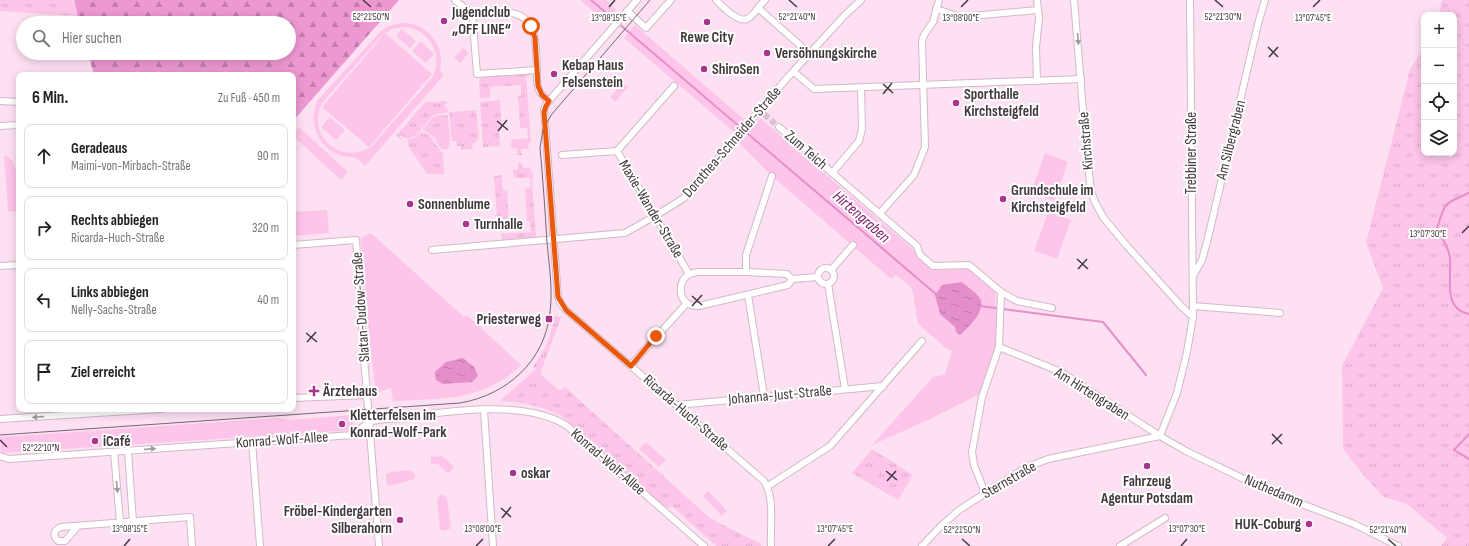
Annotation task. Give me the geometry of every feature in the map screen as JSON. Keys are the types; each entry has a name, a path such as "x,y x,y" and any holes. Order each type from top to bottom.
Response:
{"street":[{"path":"455,0 472,12 480,14 509,12 518,14 526,19 534,34 538,89 549,101"},
{"name":"Ricarda-Huch-Straße","path":"637,0 549,101 544,112 557,290 561,304 566,310 677,405 768,486"},
{"path":"627,11 646,28 670,0"},
{"path":"716,0 741,20 746,20 751,16 765,0"},
{"name":"Dorothea-Schneider-Straße","path":"432,250 624,233 655,216 684,198 748,123 762,112 794,72 845,15 861,0"},
{"path":"880,213 914,175 925,147 922,41 924,35 933,22 939,0"},
{"path":"1037,0 1037,81"},
{"name":"Kirchstraße","path":"1074,0 1086,147 1095,202 1103,217 1127,246 1181,306 1193,317"},
{"name":"Trebbiner Straße","path":"1160,436 1177,393 1187,352 1193,317 1190,0"},
{"name":"Am Silbergraben","path":"1192,278 1202,260 1265,0"},
{"path":"758,8 810,54"},
{"path":"936,9 960,17 1038,10"},
{"path":"472,12 477,74 537,70"},
{"path":"794,72 814,89 1081,79"},
{"path":"617,151 674,86"},
{"path":"832,173 859,141 862,129 861,88"},
{"path":"0,101 16,102"},
{"path":"0,126 16,125"},
{"name":"Zum Teich","path":"779,127 917,246 920,255 933,266 969,265 1001,292 1017,301 1052,308"},
{"name":"Maxie-Wander-Straße","path":"562,155 617,151 689,274"},
{"path":"746,272 746,255 772,176"},
{"name":"Slatan-Dudow-Straße","path":"296,244 356,240 379,546"},
{"path":"831,270 852,245"},
{"path":"0,266 16,265"},
{"path":"828,284 821,282 818,277 819,272 827,268 831,270"},
{"path":"828,284 832,282 834,278 831,270"},
{"path":"792,279 788,285 699,306 693,306 686,303 682,297 681,284 684,278 689,274 746,272 787,274 792,279 818,277"},
{"path":"828,284 845,389"},
{"path":"985,493 974,465 972,452 982,397 1000,347 1001,292"},
{"path":"748,295 764,396"},
{"path":"631,366 686,303"},
{"path":"1193,306 1280,313"},
{"path":"771,546 771,499 768,486 830,446 922,341"},
{"name":"Am Hirtengraben","path":"1000,347 1061,372 1160,436"},
{"name":"Johanna-Just-Straße","path":"677,405 883,386"},
{"path":"296,398 367,395"},
{"path":"484,410 493,546"},
{"name":"Konrad-Wolf-Allee","path":"0,456 9,459 353,435 370,422 431,413 504,410 528,413 560,421 704,546"},
{"path":"0,419 113,412"},
{"name":"Sternstraße","path":"922,546 959,510 1025,468 1038,462 1160,436"},
{"name":"Nuthedamm","path":"1160,436 1186,451 1273,494 1354,524 1398,546"},
{"path":"252,441 260,546"},
{"path":"128,451 133,522"},
{"path":"114,452 120,522"},
{"path":"78,526 190,517 192,546"},
{"path":"1120,546 1165,518"},
{"path":"1385,546 1390,541"}],"green space":[{"path":"0,0 73,0 77,16 0,11"},
{"path":"74,0 399,0 296,118 296,72 93,72 90,60 296,60 296,16 77,16"},
{"path":"580,0 606,0 616,9 606,22"},
{"path":"1442,0 1469,0 1469,546 1441,546 1447,538 1407,504 1384,497 1364,476 1343,449 1342,366 1383,288 1366,243 1410,69 1421,52 1421,156 1457,156 1457,12 1440,12"},
{"path":"401,23 411,24 427,31 433,37 437,45 440,53 440,71 444,75 365,166 360,160 354,157 338,155 328,149 318,137 314,122 315,107 318,100 381,31 389,26","holes":["405,27 414,29 428,38 435,53 436,61 432,78 371,147 359,152 348,153 338,150 329,144 322,136 319,126 318,115 322,103 380,37 392,29"]},
{"path":"635,25 753,127 760,118 914,250 922,261 933,270 968,269 995,292 997,346 980,394 928,420 872,445 933,377 945,374 952,351 946,348 918,324 912,288 896,275 891,279 772,176 735,139 734,132 624,38"},
{"path":"402,29 416,41 410,48 396,36"},
{"path":"385,33 432,74 369,147 322,107"},
{"path":"421,41 434,54 426,63 412,51"},
{"path":"463,48 469,53 460,63 454,58"},
{"path":"530,74 530,76 526,77 531,143 528,143 529,149 521,149 522,155 517,155 517,148 512,149 511,140 528,138 527,128 520,128 518,96 521,96 521,85 490,87 490,98 480,98 479,82 481,77"},
{"path":"623,83 628,87 615,102 610,97"},
{"path":"500,100 502,129 499,130 500,146 483,147 480,102"},
{"path":"447,101 445,107 447,107 448,112 433,115 415,136 405,138 400,135 399,136 407,144 396,136 425,102"},
{"path":"476,110 479,138 472,145 473,149 461,150 461,146 457,146 456,141 452,141 449,112"},
{"path":"440,115 448,116 449,128 445,126 434,134 434,139 430,134 422,130 432,118"},
{"path":"330,117 345,130 336,140 321,127"},
{"path":"443,125 449,128 450,143 446,150 441,149 434,135 437,127"},
{"path":"299,127 348,172 341,180 296,139 296,130"},
{"path":"420,132 429,135 443,154 444,174 427,174 407,144 409,146 407,140 414,138"},
{"path":"1045,153 1068,162 1054,201 1031,192"},
{"path":"4,155 10,158 16,172 16,212 8,211"},
{"path":"518,163 522,163 523,168 530,168 531,172 533,172 532,185 536,235 535,237 502,240 501,234 531,232 530,221 527,221 525,189 531,188 530,178 514,178 513,170 518,169"},
{"path":"502,175 503,190 507,190 509,220 497,218 494,176"},
{"path":"327,210 329,233 296,236 296,212"},
{"path":"1048,212 1071,220 1057,259 1034,251"},
{"path":"371,233 464,317 467,315 521,365 492,386 461,396 393,401 391,388 376,393 369,338 361,238"},
{"path":"554,316 561,317 540,374 560,391 565,387 711,519 761,544 761,546 716,546 673,507 664,508 561,416 546,409 532,405 501,400 536,369 533,366 541,355 547,342 552,330"},
{"path":"353,415 354,430 1,453 0,437 279,418 288,420"},
{"path":"646,442 666,460 659,467 639,449"},
{"path":"872,449 913,475 898,500 852,473"},
{"path":"442,456 454,467 450,472 446,472 438,464 431,464 431,457"},
{"path":"410,470 415,474 415,478 388,486 386,474"},
{"path":"708,491 727,511 722,516 703,496"},
{"path":"440,495 447,498 451,528 443,531 440,529 437,500"}],"water":[{"path":"962,282 978,295 981,302 981,307 976,318 960,335 956,332 955,327 940,314 935,295 942,285"},
{"path":"463,358 474,367 478,376 472,382 443,384 436,380 435,372 446,362"}],"waterway":[{"name":"Hirtengraben","path":"591,0 937,295"},
{"path":"1469,193 1454,199 1446,205 1437,229 1447,247 1450,258 1450,291 1452,299 1455,306 1461,311 1469,314"},
{"name":"Hirtengraben","path":"980,306 1103,322 1146,375"},
{"path":"1469,434 1454,450 1469,459"}],"tunnel":[{"path":"764,114 779,127"}],"tram line":[{"path":"0,435 460,403 477,399 508,384 521,373 532,360 547,330 550,312 550,277 540,148 543,129 552,114 650,0"}],"place":[{"name":"Jugendclub „OFF LINE“","path":"444,21"},
{"name":"Rewe City","path":"707,22"},
{"name":"Versöhnungskirche","path":"767,53"},
{"name":"ShiroSen","path":"704,69"},
{"name":"Kebap Haus Felsenstein","path":"554,74"},
{"name":"Sporthalle Kirchsteigfeld","path":"956,103"},
{"name":"Grundschule im Kirchsteigfeld","path":"1003,199"},
{"name":"Sonnenblume","path":"410,204"},
{"name":"Turnhalle","path":"466,224"},
{"name":"Priesterweg","path":"549,319"},
{"name":"Ärztehaus","path":"314,391"},
{"name":"Kletterfelsen im Konrad-Wolf-Park","path":"342,424"},
{"name":"iCafé","path":"95,441"},
{"name":"Fahrzeug Agentur Potsdam","path":"1147,466"},
{"name":"oskar","path":"513,473"},
{"name":"Fröbel-Kindergarten Silberahorn","path":"400,520"},
{"name":"HUK-Coburg","path":"1309,524"}],"route":[{"path":"531,26 535,38 538,86 542,95 549,101 544,112 558,297 566,310 631,366 656,336"}]}
